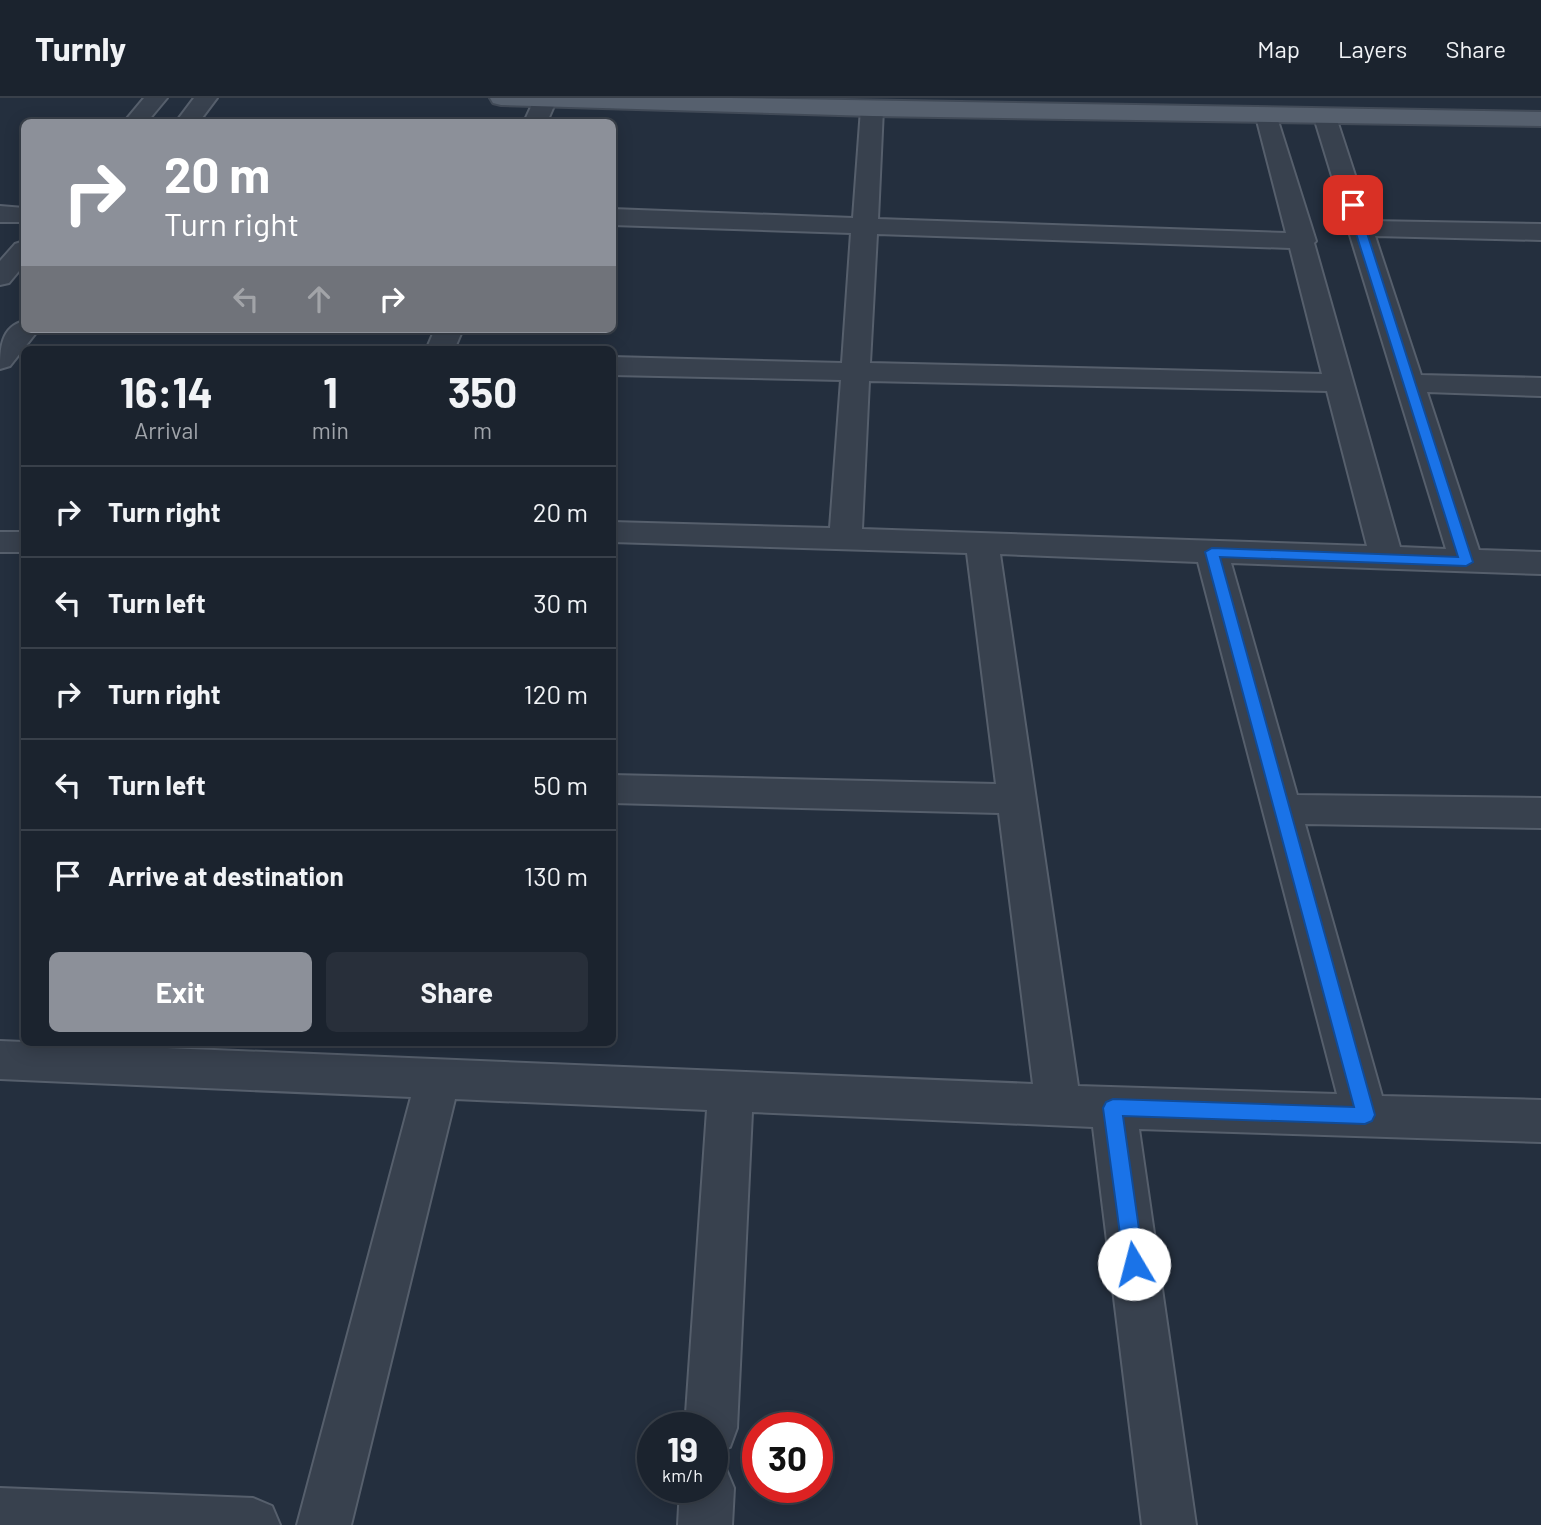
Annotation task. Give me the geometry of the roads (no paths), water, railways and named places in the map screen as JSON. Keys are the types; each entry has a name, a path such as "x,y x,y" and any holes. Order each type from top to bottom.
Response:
{"main road":[{"path":"502,98 872,108 1541,119"}],"street":[{"path":"138,119 156,98"},
{"path":"189,119 206,98"},
{"path":"537,119 546,99"},
{"path":"845,538 858,371 872,108"},
{"path":"1266,113 1303,241 1387,559"},
{"path":"1324,114 1466,562"},
{"path":"0,214 21,215"},
{"path":"616,217 1303,241"},
{"path":"1360,228 1541,232"},
{"path":"0,276 21,252"},
{"path":"11,354 22,333"},
{"path":"616,366 1340,383"},
{"path":"1410,383 1541,387"},
{"path":"616,532 1541,563"},
{"path":"0,542 21,542"},
{"path":"982,544 1058,1105"},
{"path":"1212,552 1365,1115"},
{"path":"616,789 1016,799"},
{"path":"1281,809 1541,813"},
{"path":"0,1060 134,1054 438,1079 1113,1108 1541,1121"},
{"path":"324,1525 438,1079"},
{"path":"712,1412 731,1091"},
{"path":"1113,1108 1169,1525"},
{"path":"705,1525 706,1503"},
{"path":"0,1515 253,1525"}]}
